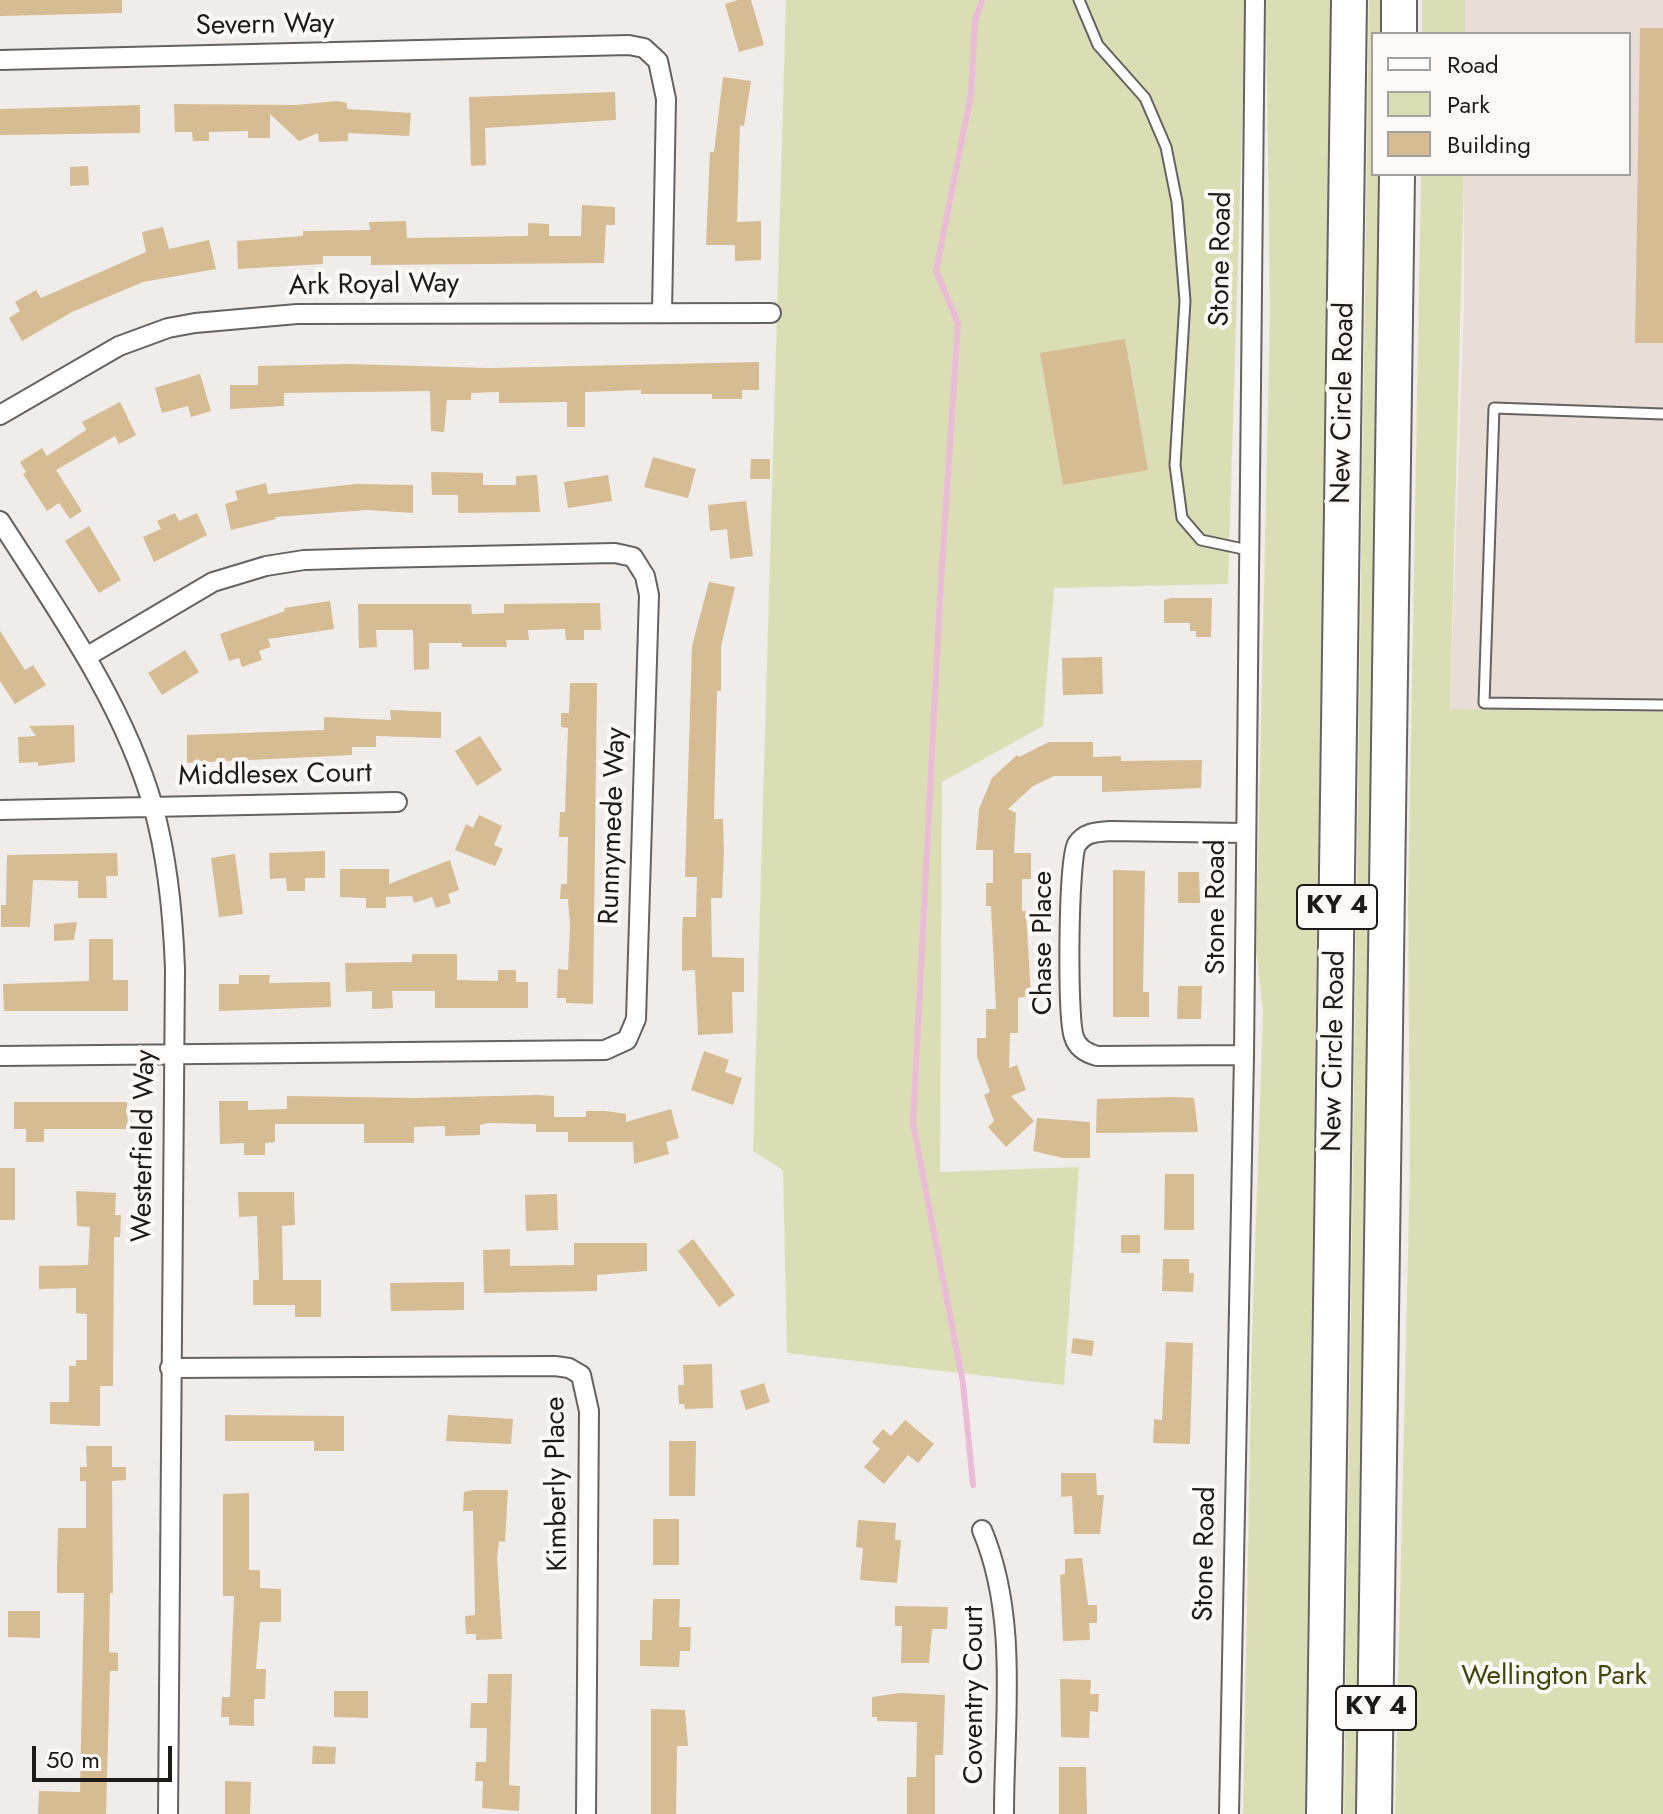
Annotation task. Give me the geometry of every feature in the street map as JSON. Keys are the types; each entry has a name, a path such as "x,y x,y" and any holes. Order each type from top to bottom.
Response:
{"highway":[{"name":"New Circle Road","path":"1324,1814 1349,0"},
{"path":"1399,0 1399,32"},
{"name":"New Circle Road","path":"1374,1814 1397,176"}],"street":[{"name":"Stone Road","path":"1229,1814 1244,1055 1255,0"},
{"name":"Severn Way","path":"0,60 629,45 644,48 658,61 666,99 662,312"},
{"name":"Ark Royal Way","path":"0,415 83,364 119,346 168,328 195,323 297,314 771,313"},
{"name":"Westerfield Way","path":"0,521 86,657 127,741 152,805 172,911 175,1054 168,1814"},
{"name":"Runnymede Way","path":"0,1056 605,1050 627,1040 636,1019 649,595 645,576 633,557 615,553 304,560 213,582 86,657"},
{"name":"Middlesex Court","path":"0,810 397,802"},
{"name":"Chase Place","path":"1244,1055 1091,1055 1074,1040 1071,999 1072,867 1074,852 1084,836 1110,831 1245,833"},
{"name":"Kimberly Place","path":"170,1368 555,1366 569,1368 581,1375 589,1411 586,1814"},
{"name":"Coventry Court","path":"982,1530 995,1561 1005,1616 1004,1814"}],"lane":[{"path":"1079,0 1098,45 1145,98 1166,147 1177,202 1185,301 1175,465 1182,518 1201,540 1248,550"},
{"path":"1663,414 1494,408 1484,703 1663,705"}],"shaded area":[{"path":"1465,0 1663,0 1663,1206 1450,709 1464,302 1464,176 1631,176 1631,32 1465,32"}],"green space":[{"path":"786,0 1246,0 1228,584 1054,588 1043,726 942,782 940,1172 1079,1167 1064,1385 787,1353 783,1170 753,1151"},
{"path":"1266,0 1332,0 1331,284 1318,865 1305,1814 1243,1814 1252,1336 1263,1012 1256,950 1270,314"},
{"path":"1369,0 1389,0 1389,32 1371,32 1371,176 1387,176 1362,1814 1344,1814"},
{"path":"1422,0 1465,0 1465,32 1422,32"},
{"name":"Wellington Park","path":"1421,176 1464,176 1450,709 1663,712 1663,1814 1395,1814 1410,1167 1408,903"}],"building":[{"path":"0,0 122,0 122,13 0,16"},
{"path":"751,0 764,45 739,52 725,4"},
{"path":"1640,28 1663,28 1663,343 1635,343"},
{"path":"723,77 751,81 744,126 740,125 737,222 761,221 761,260 735,261 735,245 706,245 710,152 714,152"},
{"path":"615,92 616,120 485,128 486,165 471,166 469,97"},
{"path":"347,103 347,109 411,113 409,136 348,133 348,141 319,142 318,133 299,141 270,114 270,138 248,138 248,131 209,132 209,141 193,141 192,132 175,132 174,104 296,105"},
{"path":"140,105 140,133 0,135 0,109"},
{"path":"88,166 89,185 70,186 70,167"},
{"path":"582,205 615,207 615,225 606,225 604,263 371,265 371,256 323,256 323,264 238,269 237,241 303,236 303,231 370,230 369,222 406,221 407,238 528,236 528,223 549,224 549,236 581,236"},
{"path":"163,227 169,249 209,240 216,269 143,282 72,312 22,341 9,318 20,311 15,302 36,290 41,298 146,252 142,232"},
{"path":"1125,339 1148,470 1063,485 1040,353"},
{"path":"759,362 759,390 742,390 742,399 712,399 712,394 641,394 641,390 585,392 585,427 567,427 567,402 499,403 499,392 471,393 471,400 447,400 444,432 431,431 430,391 284,393 284,406 230,409 230,385 258,385 258,366 349,364 489,368"},
{"path":"200,374 211,411 191,417 188,406 162,413 155,388"},
{"path":"120,402 136,435 119,444 115,436 56,470 82,511 70,519 59,503 47,511 23,474 26,472 20,462 42,448 47,456 86,430 82,422"},
{"path":"653,457 696,469 688,498 644,487"},
{"path":"751,459 770,459 770,479 750,479"},
{"path":"431,472 483,473 483,485 516,485 516,476 537,475 540,512 458,513 458,495 432,495"},
{"path":"608,475 612,501 568,508 564,482"},
{"path":"266,483 268,494 355,484 413,485 413,513 367,510 275,517 231,530 225,504 238,500 235,491"},
{"path":"746,501 753,556 730,559 727,529 710,531 708,505"},
{"path":"175,513 179,521 197,513 207,535 154,562 143,537 161,529 157,521"},
{"path":"89,526 121,580 99,593 65,541"},
{"path":"709,582 735,587 721,647 721,691 717,691 714,819 723,819 724,852 722,898 711,898 712,957 744,958 744,992 732,992 733,1033 698,1035 695,970 682,971 682,934 683,917 696,917 697,877 685,877 692,646"},
{"path":"1212,598 1211,637 1196,637 1196,631 1190,631 1190,623 1164,623 1164,600"},
{"path":"330,601 334,629 268,639 271,647 259,651 262,660 242,667 239,658 229,661 220,634 285,611 284,608"},
{"path":"600,603 601,630 584,630 584,640 566,640 565,629 528,630 529,640 506,640 507,647 429,643 429,669 414,670 413,630 376,630 377,647 359,648 358,604 471,604 472,614 504,613 504,604"},
{"path":"0,631 25,670 33,665 46,685 15,704 0,681"},
{"path":"185,650 199,672 162,695 148,673"},
{"path":"1102,657 1103,694 1063,695 1062,658"},
{"path":"570,683 597,683 593,1004 566,1003 566,998 557,998 558,969 568,970 570,926 568,899 560,899 561,884 567,884 568,837 559,837 560,812 565,812 568,728 561,727 561,713 569,713"},
{"path":"390,710 441,712 441,738 376,736 376,747 352,747 352,755 187,763 187,735 324,730 324,717 391,720"},
{"path":"74,725 75,762 38,766 38,762 19,763 18,737 36,736 29,726"},
{"path":"480,736 502,770 477,786 455,751"},
{"path":"1049,742 1093,742 1093,757 1121,756 1121,761 1202,760 1201,788 1102,792 1102,776 1054,776 1033,786 1008,809 1016,813 1014,853 1031,853 1031,879 1022,879 1022,911 1026,911 1031,996 1018,998 1018,1033 1010,1033 1009,1068 1017,1065 1026,1090 1011,1096 1034,1121 1006,1147 988,1127 994,1121 984,1095 990,1092 977,1057 977,1038 986,1038 986,1009 996,1009 991,906 986,906 986,883 993,883 993,850 976,850 979,809 992,778 1017,755 1019,757"},
{"path":"479,815 502,826 494,845 503,849 495,866 455,850 466,824 473,828"},
{"path":"325,851 325,878 305,878 305,891 287,891 286,878 270,879 269,853"},
{"path":"117,853 118,876 106,876 107,898 78,898 78,881 33,880 30,927 1,927 1,905 6,905 7,855"},
{"path":"235,854 243,914 219,917 211,858"},
{"path":"450,860 459,890 448,894 451,903 436,908 432,897 414,903 412,896 386,897 386,908 366,908 366,898 340,897 340,869 389,869 389,884"},
{"path":"1113,870 1145,871 1143,992 1149,992 1149,1017 1113,1017"},
{"path":"1178,872 1199,872 1200,903 1178,903"},
{"path":"77,922 74,940 54,941 54,924"},
{"path":"89,939 113,939 113,980 128,980 128,1011 4,1011 3,984 89,981"},
{"path":"412,954 457,954 457,980 498,981 498,970 516,970 516,982 528,982 528,1008 435,1008 435,991 392,991 393,1008 372,1009 372,991 346,992 345,963 412,962"},
{"path":"239,975 270,975 269,983 330,982 331,1007 219,1011 219,984 239,984"},
{"path":"1178,986 1202,986 1201,1019 1177,1019"},
{"path":"704,1051 729,1060 725,1072 742,1078 733,1105 691,1090"},
{"path":"287,1096 414,1098 554,1096 554,1117 586,1117 586,1111 606,1111 626,1114 626,1122 671,1109 679,1138 666,1142 669,1154 634,1164 633,1142 568,1142 568,1132 536,1132 536,1124 488,1123 480,1125 480,1135 445,1136 445,1126 414,1127 414,1143 364,1143 364,1124 275,1124 275,1142 265,1143 265,1155 244,1155 244,1143 220,1144 219,1101 248,1101 248,1110 287,1109"},
{"path":"1194,1098 1198,1132 1096,1133 1097,1099"},
{"path":"14,1102 127,1102 128,1129 44,1129 44,1142 26,1142 26,1129 14,1129"},
{"path":"1037,1118 1090,1122 1090,1158 1063,1158 1033,1151"},
{"path":"0,1168 15,1168 15,1220 0,1220"},
{"path":"1165,1174 1194,1174 1194,1230 1164,1230"},
{"path":"76,1191 116,1193 115,1215 121,1215 120,1237 114,1237 113,1386 100,1386 100,1426 50,1424 50,1402 69,1402 69,1366 76,1366 76,1360 87,1360 87,1314 76,1313 76,1288 39,1289 39,1266 88,1265 90,1227 77,1226"},
{"path":"238,1192 294,1192 295,1225 282,1226 283,1280 321,1280 321,1317 295,1317 295,1305 253,1305 253,1280 259,1280 257,1216 239,1217"},
{"path":"557,1194 558,1230 526,1231 525,1195"},
{"path":"1121,1235 1140,1235 1140,1253 1121,1253"},
{"path":"693,1239 735,1295 719,1307 678,1251"},
{"path":"574,1243 647,1243 647,1271 597,1275 597,1291 484,1293 483,1250 510,1249 510,1266 574,1265"},
{"path":"1163,1259 1189,1259 1189,1273 1194,1273 1193,1292 1162,1291"},
{"path":"464,1282 464,1310 391,1311 390,1283"},
{"path":"1073,1338 1094,1341 1092,1356 1071,1353"},
{"path":"1166,1342 1193,1343 1190,1444 1153,1443 1154,1419 1162,1420"},
{"path":"712,1364 713,1408 685,1409 684,1404 679,1404 678,1385 684,1385 683,1365"},
{"path":"764,1383 770,1402 746,1410 740,1391"},
{"path":"225,1415 344,1416 344,1451 314,1451 314,1441 225,1441"},
{"path":"448,1415 513,1419 511,1444 446,1441"},
{"path":"905,1420 934,1444 918,1463 908,1455 884,1484 864,1467 880,1449 872,1442 883,1429 891,1436"},
{"path":"669,1441 696,1441 695,1496 669,1496"},
{"path":"86,1446 112,1446 112,1467 126,1467 126,1480 112,1481 113,1593 110,1593 109,1652 118,1653 118,1671 110,1671 106,1814 38,1814 39,1791 80,1792 84,1593 57,1593 57,1568 58,1528 86,1528 86,1481 80,1481 80,1467 87,1467"},
{"path":"1061,1473 1096,1473 1097,1495 1104,1495 1100,1534 1074,1534 1072,1496 1061,1497"},
{"path":"508,1490 505,1542 499,1541 497,1557 502,1639 476,1640 476,1634 466,1634 465,1616 475,1615 473,1511 463,1511 464,1492"},
{"path":"249,1493 249,1570 260,1570 260,1588 281,1589 281,1622 260,1622 256,1669 266,1669 265,1699 254,1699 254,1726 229,1725 229,1717 221,1717 222,1697 230,1697 234,1596 223,1596 223,1494"},
{"path":"653,1519 679,1519 679,1565 653,1565"},
{"path":"858,1520 896,1523 895,1540 901,1540 897,1583 860,1580 863,1548 856,1547"},
{"path":"1082,1558 1088,1605 1097,1605 1097,1623 1089,1623 1090,1640 1063,1641 1060,1575 1065,1574 1065,1559"},
{"path":"653,1599 680,1599 679,1627 691,1627 690,1651 680,1651 679,1667 640,1666 640,1640 652,1640"},
{"path":"895,1606 948,1607 947,1629 932,1629 929,1663 901,1663 902,1626 895,1626"},
{"path":"8,1611 40,1611 40,1638 8,1637"},
{"path":"488,1674 512,1674 509,1785 520,1786 519,1811 482,1808 483,1781 475,1781 476,1762 486,1762 487,1728 470,1728 471,1703 487,1703"},
{"path":"1060,1679 1091,1680 1090,1694 1099,1694 1098,1712 1090,1711 1089,1738 1061,1737"},
{"path":"334,1691 368,1691 368,1718 334,1717"},
{"path":"900,1693 945,1695 943,1755 935,1755 935,1814 907,1814 907,1777 916,1777 917,1722 877,1721 877,1717 872,1717 872,1697"},
{"path":"651,1709 685,1710 688,1746 677,1746 676,1814 651,1814"},
{"path":"313,1746 336,1747 335,1764 312,1764"},
{"path":"1059,1767 1086,1767 1087,1814 1059,1814"},
{"path":"225,1781 251,1782 250,1814 225,1814"}],"waterway":[{"path":"973,1485 963,1383 913,1124 940,596 958,323 936,271 971,94 975,21 982,0"}]}
